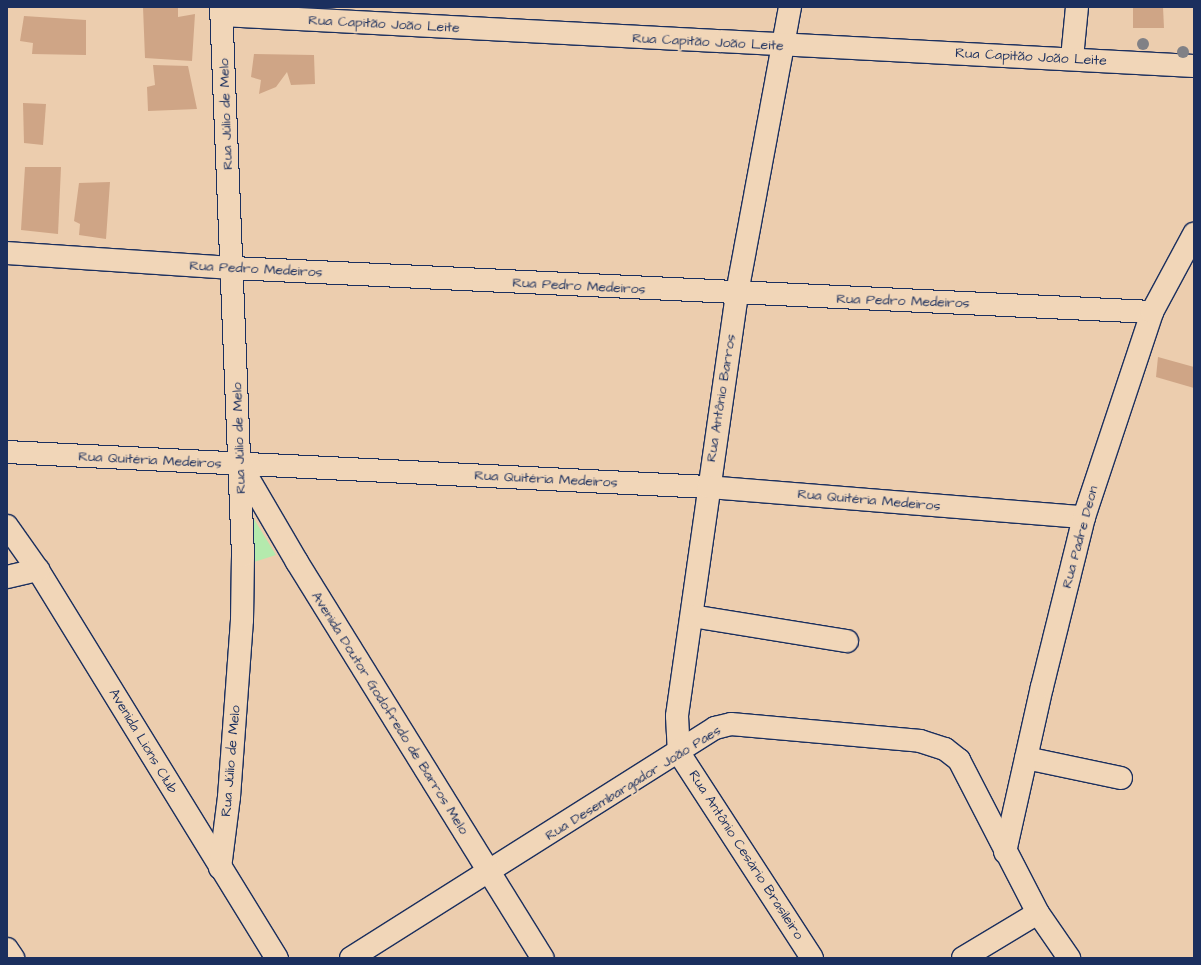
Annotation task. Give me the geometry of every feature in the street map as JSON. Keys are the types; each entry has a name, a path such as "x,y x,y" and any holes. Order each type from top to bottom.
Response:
{"street":[{"name":"Rua Antônio Barros","path":"679,753 677,716 692,616 708,487 737,294 790,7"},
{"path":"1072,58 1077,7"},
{"name":"Rua Capitão João Leite","path":"221,11 782,46 1072,58 1194,66"},
{"name":"Rua Júlio de Melo","path":"220,868 230,797 242,620 240,465 221,11"},
{"name":"Rua Padre Deon","path":"1006,852 1026,758 1084,517 1152,312 1194,234"},
{"name":"Rua Pedro Medeiros","path":"7,254 232,268 737,294 1152,312"},
{"name":"Rua Quitéria Medeiros","path":"7,452 240,465 708,487 1084,517"},
{"name":"Avenida Doutor Godofredo de Barros Melo","path":"240,465 297,562 488,872 543,958"},
{"name":"Avenida Lions Club","path":"7,526 38,570 220,868 277,958"},
{"path":"7,577 38,570"},
{"path":"692,616 848,641"},
{"name":"Rua Desembargador João Paes","path":"351,958 679,753 715,728 731,724 920,741 946,749 959,760 1038,913 1069,958"},
{"name":"Rua Antônio Cesário Brasileiro","path":"679,753 812,958"},
{"path":"1026,758 1121,778"},
{"path":"963,958 1038,913"},
{"path":"7,949 13,958"}],"green space":[{"path":"251,514 276,555 251,563"}],"building":[{"path":"143,7 178,7 178,17 195,14 192,61 145,58"},
{"path":"1133,7 1163,7 1164,28 1133,28"},
{"path":"24,16 86,20 86,55 32,54 33,43 20,41"},
{"path":"254,54 314,55 315,84 291,85 287,72 276,87 259,94 261,80 251,77"},
{"path":"153,65 188,66 197,109 148,111 147,87 155,85"},
{"path":"23,103 46,104 43,145 24,143"},
{"path":"25,167 61,167 58,234 21,230"},
{"path":"110,182 106,239 79,235 80,224 74,221 79,183"},
{"path":"1158,357 1194,367 1194,388 1156,377"}]}
